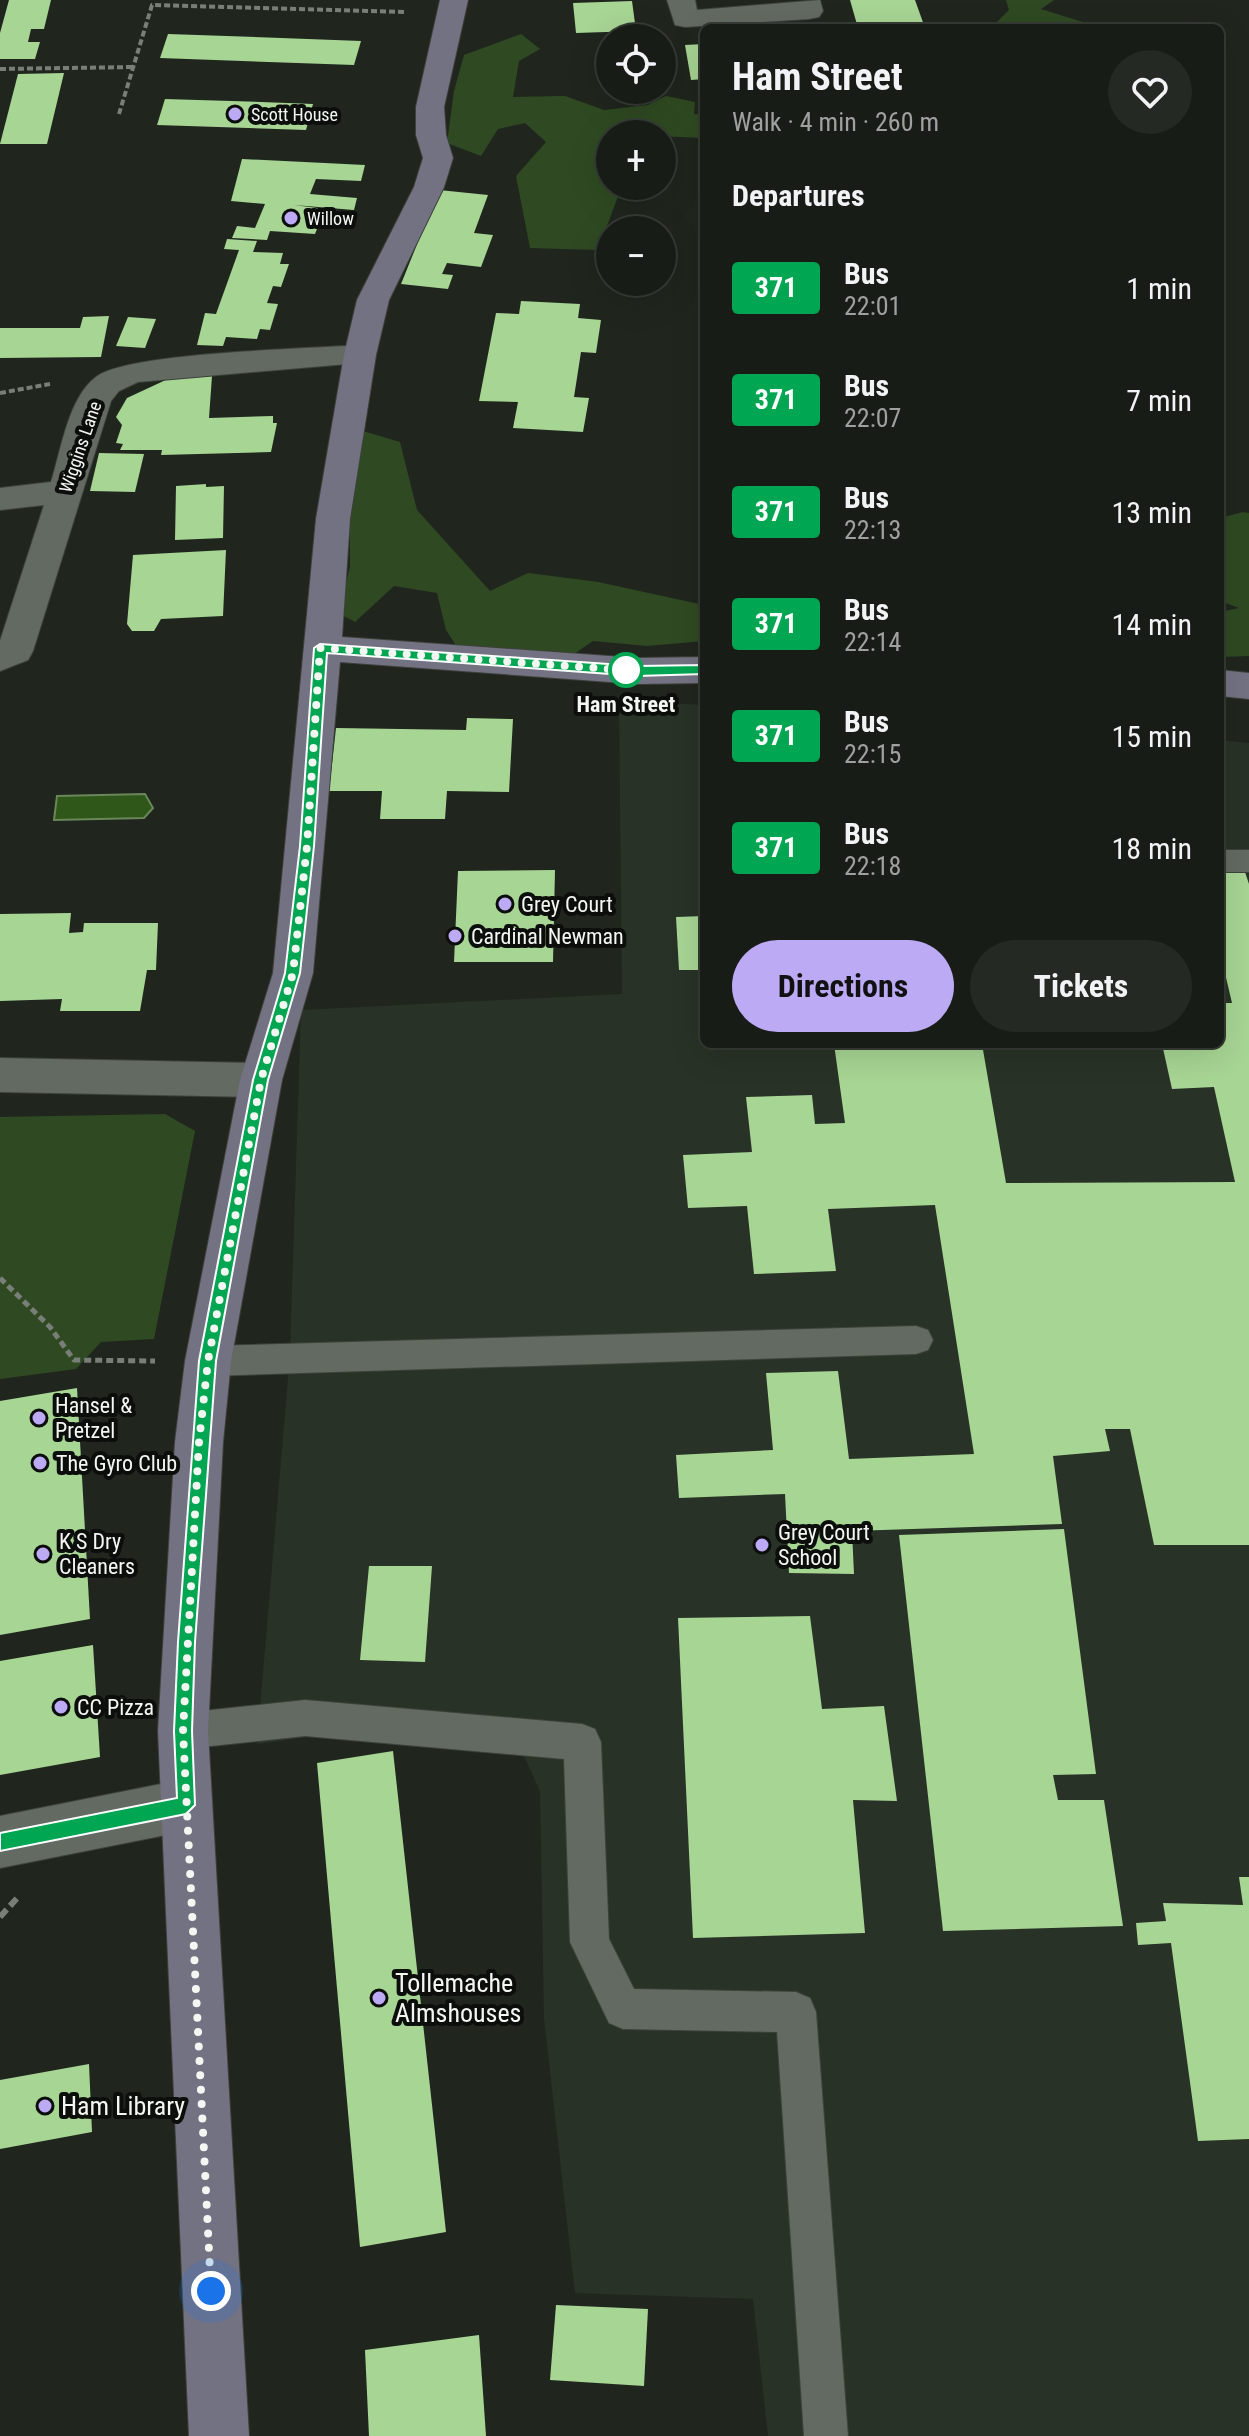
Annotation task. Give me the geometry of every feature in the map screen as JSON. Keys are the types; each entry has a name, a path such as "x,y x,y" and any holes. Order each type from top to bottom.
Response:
{"street":[{"path":"681,0 685,19 809,11 806,0"},
{"path":"219,2436 183,1731 199,1442 208,1361 261,1080 293,973 307,846 320,648 333,519 360,355 373,300 429,187 438,158 431,135 430,107 453,7"},
{"name":"Wiggins Lane","path":"0,658 15,651 95,398 107,384 131,372 360,355"},
{"path":"0,499 64,492"},
{"path":"320,648 637,671 700,670"},
{"path":"1224,683 1249,686"},
{"path":"0,1075 187,1076 261,1080"},
{"path":"0,1842 186,1805"}],"lane":[{"path":"1224,861 1249,861"},
{"path":"208,1361 916,1340"},
{"path":"183,1731 305,1718 582,1742 590,1942 623,2009 796,2012 826,2436"}],"path":[{"path":"119,114 152,5 453,7"},
{"path":"0,69 134,67"},
{"path":"0,1278 50,1327 74,1360 208,1361"}],"shaded area":[{"path":"1006,0 1054,0 1041,9 1089,24 995,24 1009,10"},
{"path":"521,34 540,49 519,61 513,97 565,96 604,110 676,104 676,98 695,102 694,114 700,115 700,138 676,137 676,120 596,120 596,200 617,200 611,216 596,216 596,250 530,248 516,176 546,142 525,123 498,129 481,156 447,143 454,91 464,55"},
{"path":"356,429 400,442 417,510 490,591 528,573 598,582 700,604 700,641 647,646 593,641 571,656 457,647 446,630 437,593 394,586 355,622 338,613 350,567 350,467"},
{"path":"1249,513 1249,656 1224,657 1224,611 1239,608 1224,602 1224,517"},
{"name":"Grey Court School","path":"619,701 700,705 700,1048 1224,1048 1224,740 1249,743 1249,2436 768,2436 753,2299 575,2293 544,2018 540,1791 524,1756 315,1736 257,1744 290,1354 301,1010 622,994"},
{"path":"145,794 153,808 144,818 54,820 57,796"},
{"path":"165,1114 195,1131 154,1339 101,1342 76,1369 0,1379 0,1117"}],"building":[{"path":"9,0 51,0 44,29 31,29 28,42 40,42 35,59 0,59 0,33"},
{"path":"850,0 915,0 924,24 857,24"},
{"path":"632,1 635,24 596,24 596,32 576,33 573,3"},
{"path":"168,34 361,41 354,65 160,58"},
{"path":"700,44 700,79 691,80 685,45"},
{"path":"64,73 47,144 0,144 18,74"},
{"name":"Scott House","path":"165,99 313,104 306,130 157,125"},
{"path":"242,159 365,165 361,181 316,179 310,194 357,198 354,210 294,205 325,209 315,234 270,231 267,240 232,238 237,226 255,228 265,204 231,201"},
{"path":"439,190 488,195 474,233 493,235 481,267 447,263 442,274 453,275 448,289 401,284"},
{"path":"227,239 257,241 253,252 283,253 280,264 289,264 281,287 273,286 267,303 278,304 270,330 260,329 257,339 226,337 223,346 197,345 205,313 216,314 239,250 224,249"},
{"path":"521,301 580,304 578,318 601,320 596,353 581,352 574,397 589,398 583,432 513,428 518,402 479,401 496,313 519,314"},
{"path":"109,316 101,357 0,358 0,328 80,328 83,317"},
{"path":"128,317 156,319 145,348 116,346"},
{"path":"212,376 209,418 273,416 273,423 277,423 271,452 161,455 162,450 120,450 123,444 116,443 122,425 116,417 127,398 170,378"},
{"path":"99,453 144,454 135,492 90,491"},
{"path":"206,484 206,487 224,486 223,538 175,540 176,486"},
{"path":"226,550 223,616 161,619 154,631 132,631 127,624 133,555"},
{"path":"467,718 513,719 509,792 447,791 445,819 380,819 382,791 329,791 336,728 466,730"},
{"path":"1224,866 1243,866 1249,884 1249,1545 1154,1545 1130,1429 1105,1429 1110,1451 1053,1456 1062,1524 852,1531 854,1574 789,1573 785,1494 679,1498 676,1455 773,1450 766,1373 838,1371 849,1459 974,1454 935,1205 828,1209 836,1271 754,1274 747,1206 688,1208 683,1155 752,1152 746,1097 812,1095 815,1124 845,1123 835,1048 983,1048 1006,1183 1235,1182 1214,1087 1172,1089 1163,1048 1224,1048 1224,1003 1232,1003 1224,969"},
{"name":"Grey Court","path":"555,870 553,962 454,962 458,871"},
{"path":"71,913 69,933 83,932 84,923 158,923 156,970 147,970 140,1011 60,1011 62,999 0,1001 0,914"},
{"path":"700,916 700,970 679,970 676,917"},
{"path":"77,1388 90,1619 0,1635 0,1401"},
{"path":"1064,1529 1096,1774 1053,1775 1058,1800 1104,1800 1123,1926 943,1931 899,1535"},
{"path":"369,1566 432,1566 425,1662 360,1660"},
{"path":"810,1616 822,1709 884,1706 897,1801 853,1800 865,1933 693,1938 678,1618"},
{"name":"CC Pizza","path":"93,1645 100,1757 0,1775 0,1661"},
{"name":"Tollemache Almshouses","path":"393,1751 446,2232 360,2247 317,1763"},
{"path":"1239,1877 1249,1877 1249,2139 1198,2141 1171,1943 1138,1945 1136,1923 1166,1921 1163,1903 1243,1905"},
{"name":"Ham Library","path":"89,2064 92,2132 0,2149 0,2080"},
{"path":"556,2305 648,2309 644,2386 550,2380"},
{"path":"479,2335 486,2436 369,2436 365,2350"}],"bus line":[{"name":"371","path":"0,1842 186,1805 183,1731 187,1642 199,1442 208,1361 261,1080 293,973 307,846 320,648 637,671 700,670"}],"place":[{"name":"Scott House","path":"235,114"},
{"name":"Willow","path":"291,218"},
{"name":"Ham Street","path":"626,670"},
{"name":"Grey Court","path":"505,904"},
{"name":"Cardinal Newman","path":"455,936"},
{"name":"Hansel & Pretzel","path":"39,1418"},
{"name":"The Gyro Club","path":"40,1463"},
{"name":"Grey Court School","path":"762,1545"},
{"name":"K S Dry Cleaners","path":"43,1554"},
{"name":"CC Pizza","path":"61,1707"},
{"name":"Tollemache Almshouses","path":"379,1998"},
{"name":"Ham Library","path":"45,2106"}],"route":[{"path":"211,2291 183,1731 199,1442 208,1361 261,1080 293,973 307,846 320,648 637,671 626,670"}]}
